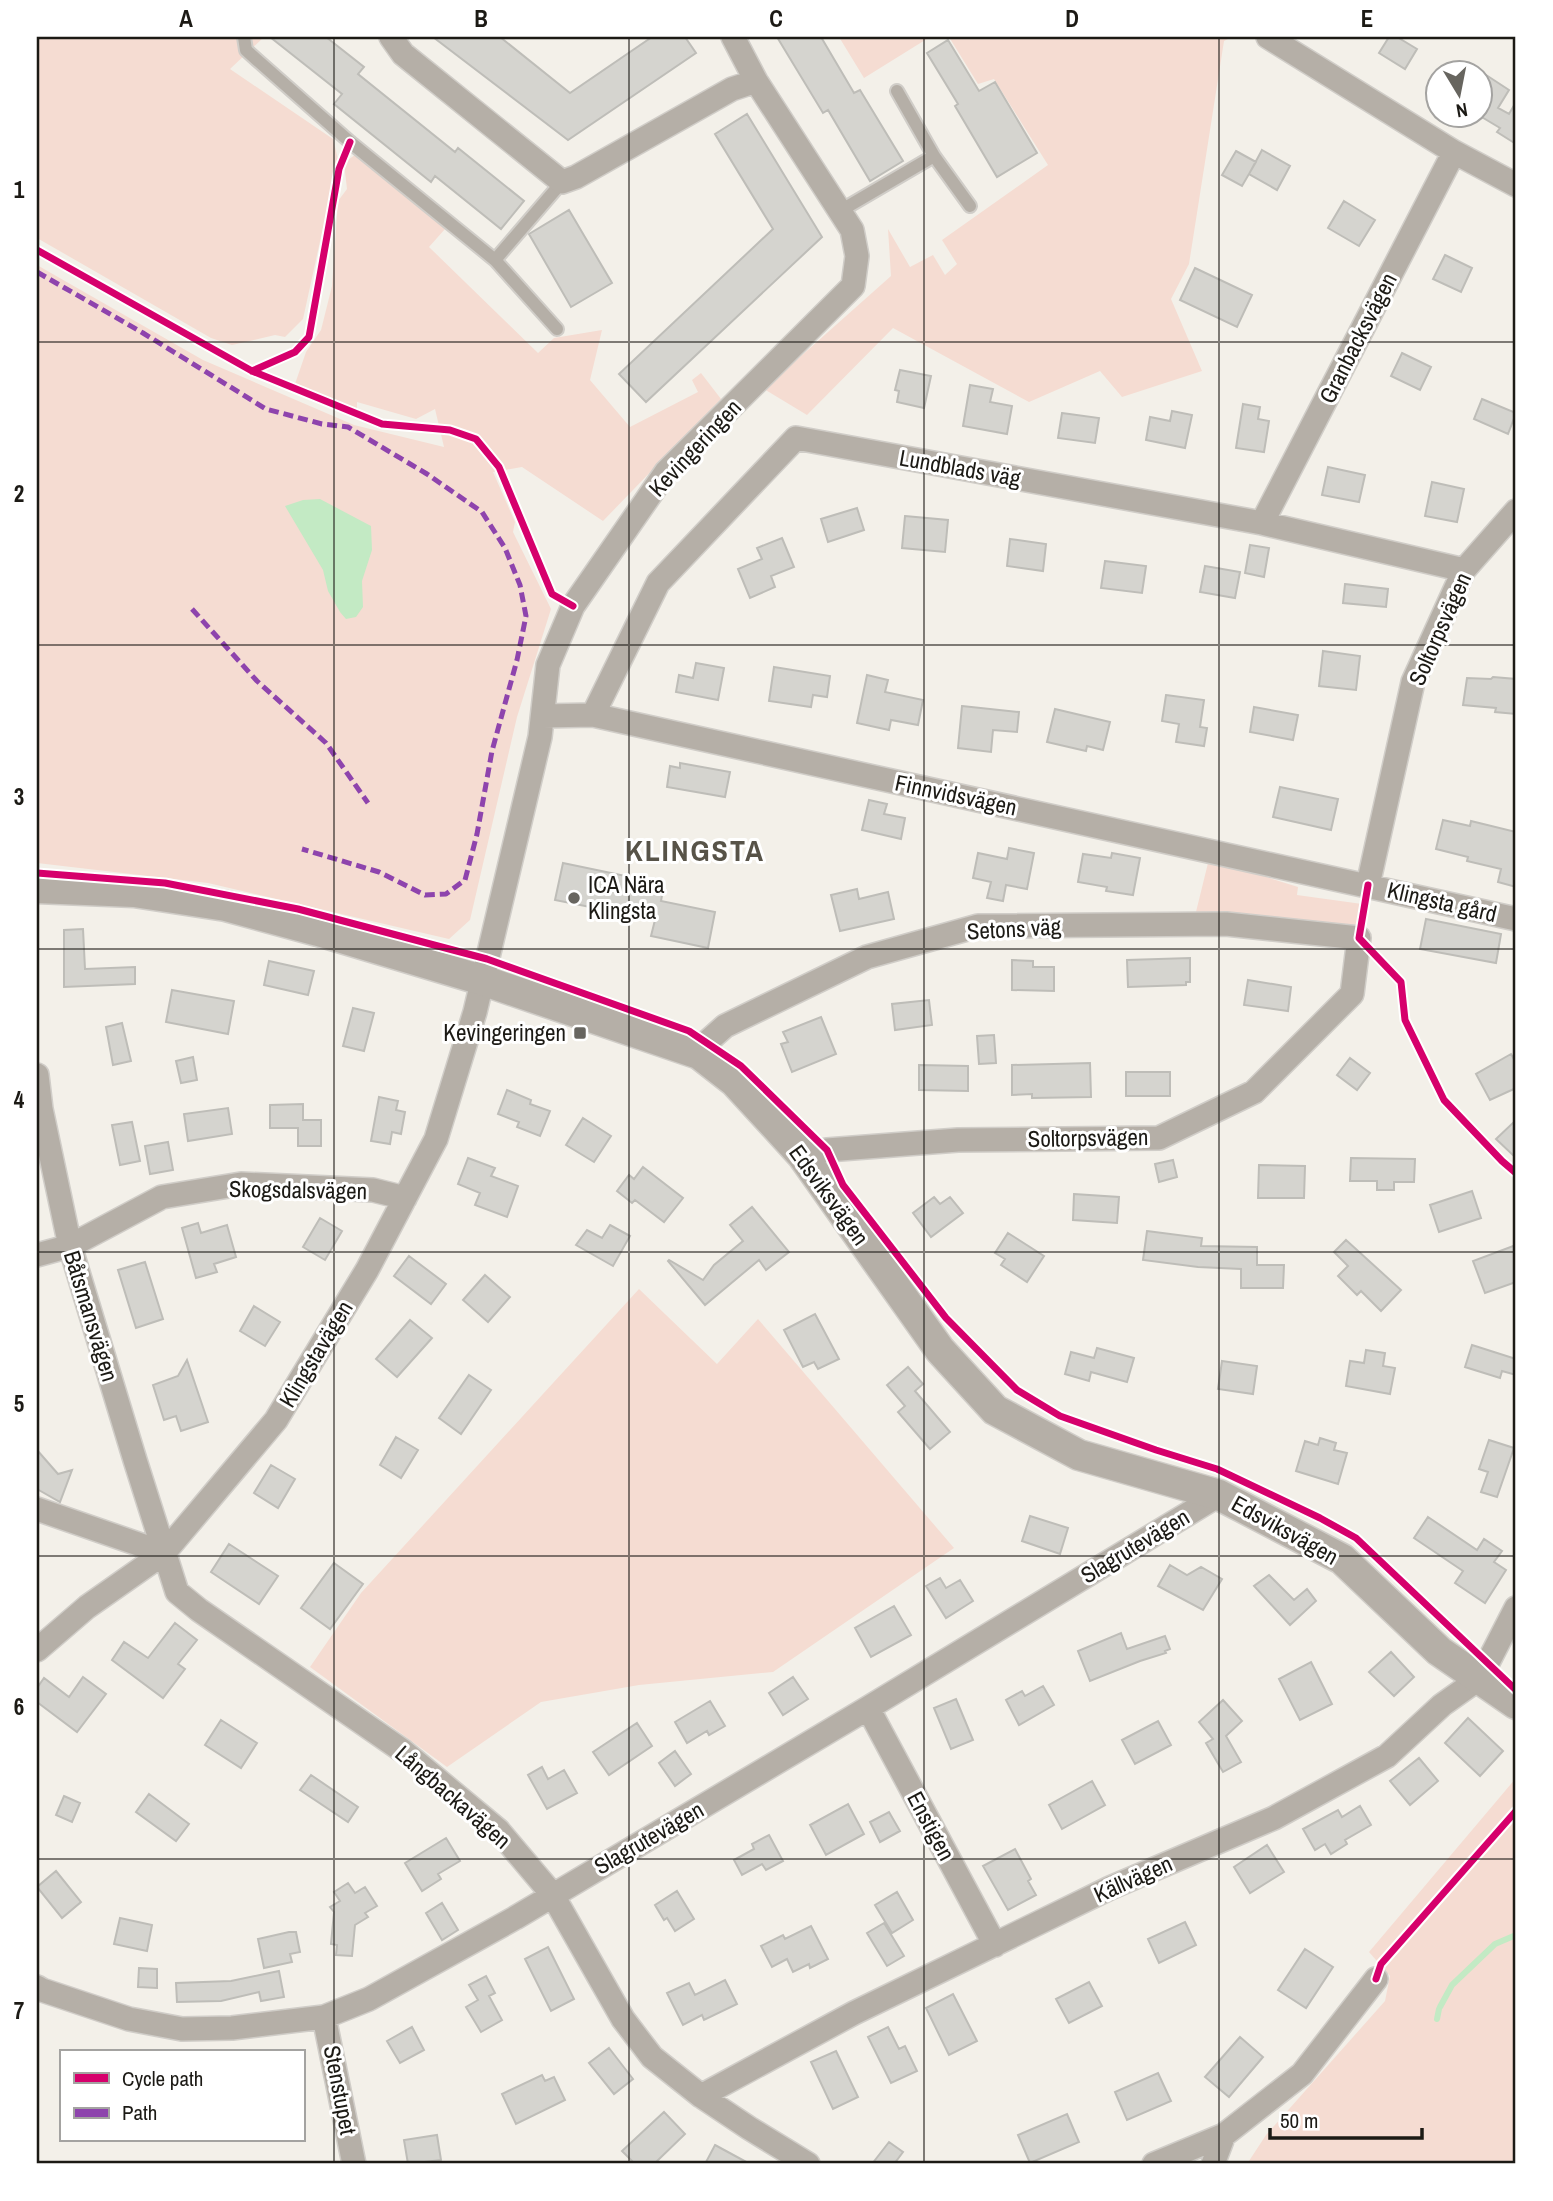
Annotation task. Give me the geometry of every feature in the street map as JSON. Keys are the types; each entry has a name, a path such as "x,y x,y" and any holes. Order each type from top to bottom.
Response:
{"street":[{"path":"391,37 403,54 562,182 576,177 732,89 757,81"},
{"name":"Kevingeringen","path":"482,981 543,716 548,665 573,606 666,472 853,286 857,256 852,230 757,81 733,37"},
{"path":"1268,37 1454,152 1516,185"},
{"name":"Granbacksvägen","path":"1262,523 1454,152"},
{"name":"Lundblads väg","path":"593,715 658,583 796,438 1262,523 1464,570"},
{"name":"Soltorpsvägen","path":"1368,885 1413,682 1464,570 1515,516"},
{"name":"Finnvidsvägen","path":"543,716 593,715 1368,885"},
{"name":"Klingsta gård","path":"1368,885 1516,919"},
{"name":"Edsviksvägen","path":"37,888 134,892 226,906 482,981 699,1054 735,1082 802,1155 940,1350 995,1410 1079,1455 1219,1494 1342,1559 1439,1651 1516,1704"},
{"name":"Setons väg","path":"699,1054 707,1042 725,1026 867,957 978,926 1226,924 1359,939"},
{"name":"Soltorpsvägen","path":"802,1155 827,1150 958,1140 1159,1138 1254,1092 1264,1083 1352,994 1359,939"},
{"name":"Klingstavägen","path":"37,1650 88,1607 164,1553 276,1420 367,1270 436,1139 475,1013 482,981"},
{"name":"Båtsmansvägen","path":"37,1075 41,1109 70,1246 164,1553"},
{"name":"Skogsdalsvägen","path":"37,1255 70,1246 162,1197 242,1184 373,1190 405,1198"},
{"name":"Slagrutevägen","path":"37,1987 130,2019 182,2028 232,2028 324,2017 369,1999 515,1918 868,1708 1219,1494"},
{"path":"37,1509 164,1553"},
{"name":"Långbackavägen","path":"164,1553 177,1592 403,1751 498,1830 552,1894 623,2019 652,2057 701,2096 808,2164"},
{"name":"Källvägen","path":"701,2096 854,2013 1110,1888 1275,1818 1387,1756 1442,1705 1480,1678 1516,1608"},
{"name":"Enstigen","path":"868,1708 995,1945"},
{"path":"1154,2164 1224,2135 1302,2074 1376,1979"},
{"name":"Stenstupet","path":"324,2017 354,2164"},
{"path":"1213,2164 1224,2135"}],"lane":[{"path":"244,37 246,50 350,142 495,260 557,328"},
{"path":"897,90 934,156 970,206"},
{"path":"840,211 934,156"},
{"path":"495,260 562,182"}],"shaded area":[{"path":"37,37 264,37 230,69 333,139 338,159 303,319 285,337 275,335 232,345 211,338 37,238"},
{"path":"839,37 930,37 864,78"},
{"path":"949,37 1232,37 1224,41 1189,264 1171,299 1202,371 1122,397 1100,371 1029,402 893,328 807,415 764,389 891,276 888,229 910,267 933,255 945,275 957,264 942,240 1048,165 994,79 978,84"},
{"path":"356,154 374,166 445,229 429,247 538,353 554,338 602,330 590,380 630,427 698,392 692,380 701,373 721,399 603,521 522,467 493,472 515,522 513,532 551,609 517,717 470,920 449,939 208,883 37,863 37,265 203,360 354,425 444,447 435,409 416,419 357,402 357,409 295,384 306,352 321,330 332,286 338,201 347,189 344,163"},
{"path":"320,499 371,526 372,550 362,581 363,607 356,617 346,619 340,612 328,591 323,570 285,506 303,500"},
{"path":"1209,859 1298,887 1297,895 1362,904 1354,931 1194,920"},
{"path":"639,1289 717,1364 758,1319 954,1548 773,1672 639,1685 541,1702 447,1767 310,1667 361,1593"},
{"path":"1516,1778 1516,2164 1247,2164 1266,2135 1385,2001 1390,1976 1369,1952"}],"building":[{"path":"270,37 326,37 364,67 358,74 455,152 458,148 524,201 501,229 435,176 431,182 334,104 342,94"},
{"path":"433,37 500,37 570,93 652,37 685,37 696,53 568,140"},
{"path":"777,37 821,37 854,93 860,90 903,161 870,181 828,110 823,113"},
{"path":"1389,37 1397,37 1417,49 1405,69 1379,53"},
{"path":"948,40 979,91 995,82 1037,153 997,177 927,53"},
{"path":"1494,80 1509,90 1498,108 1509,114 1516,102 1516,144 1497,132 1500,128 1494,124"},
{"path":"747,114 822,237 646,402 619,374 773,229 715,134"},
{"path":"1262,150 1290,166 1277,190 1249,174"},
{"path":"1236,151 1256,162 1242,186 1222,175"},
{"path":"1344,201 1375,220 1359,246 1328,228"},
{"path":"569,210 612,283 571,307 529,234"},
{"path":"1445,255 1472,268 1461,292 1433,279"},
{"path":"1195,268 1252,295 1237,327 1180,300"},
{"path":"1402,353 1431,367 1420,390 1391,376"},
{"path":"900,370 931,376 924,408 897,402 899,391 895,390"},
{"path":"970,385 993,389 990,402 1012,406 1007,434 963,426"},
{"path":"1482,399 1516,413 1508,434 1474,419"},
{"path":"1243,404 1260,407 1258,419 1269,421 1264,452 1236,448"},
{"path":"1172,411 1192,415 1185,448 1146,440 1150,417 1170,421"},
{"path":"1062,413 1099,418 1095,443 1058,438"},
{"path":"1328,467 1365,475 1359,502 1322,495"},
{"path":"1432,482 1464,489 1457,522 1425,516"},
{"path":"857,508 864,530 828,542 821,519"},
{"path":"905,516 948,520 945,552 902,548"},
{"path":"782,538 794,567 771,576 775,587 750,598 738,569 762,559 757,548"},
{"path":"1010,539 1046,544 1043,571 1007,566"},
{"path":"1250,545 1269,548 1264,577 1245,573"},
{"path":"1105,561 1146,566 1142,593 1101,588"},
{"path":"1205,566 1240,572 1235,598 1200,592"},
{"path":"1345,584 1388,589 1386,607 1343,603"},
{"path":"1323,651 1360,656 1356,690 1319,686"},
{"path":"696,663 724,668 718,700 676,692 679,675 693,678"},
{"path":"774,667 830,676 827,697 813,695 811,707 769,701"},
{"path":"867,675 888,680 885,692 923,700 918,725 891,720 889,730 857,723"},
{"path":"1467,678 1516,679 1516,714 1495,712 1496,708 1463,705"},
{"path":"1166,695 1204,700 1200,727 1207,728 1204,746 1176,742 1179,724 1162,721"},
{"path":"962,706 1019,712 1017,732 993,730 991,752 958,748"},
{"path":"1254,707 1298,715 1293,740 1250,732"},
{"path":"1055,709 1110,722 1103,750 1087,746 1086,751 1047,742"},
{"path":"680,763 730,772 725,797 667,787 670,766 680,768"},
{"path":"1280,787 1338,799 1331,830 1273,817"},
{"path":"869,800 887,804 884,814 905,818 901,839 862,830"},
{"path":"1443,820 1470,826 1471,821 1516,832 1516,887 1498,882 1501,869 1467,861 1468,857 1436,849"},
{"path":"1009,848 1034,853 1027,889 1006,885 1003,901 987,898 991,882 973,878 978,853 1007,859"},
{"path":"1112,853 1140,858 1133,895 1106,891 1107,887 1078,882 1083,854 1111,858"},
{"path":"563,863 664,884 661,901 715,912 708,948 651,936 655,920 555,900"},
{"path":"857,889 859,899 888,892 894,919 840,931 831,895"},
{"path":"1426,919 1501,934 1496,963 1420,949"},
{"path":"83,929 85,969 135,967 135,984 64,987 64,930"},
{"path":"1190,958 1190,982 1186,982 1186,985 1128,987 1127,960"},
{"path":"1012,960 1033,961 1033,967 1054,967 1054,991 1012,990"},
{"path":"269,961 314,971 308,995 264,985"},
{"path":"1248,980 1291,987 1288,1011 1244,1005"},
{"path":"172,990 234,1001 228,1034 166,1022"},
{"path":"929,1000 932,1025 895,1030 892,1004"},
{"path":"353,1008 374,1013 364,1051 343,1046"},
{"path":"821,1017 836,1054 792,1072 781,1044 788,1042 783,1032"},
{"path":"122,1023 131,1061 113,1065 106,1027"},
{"path":"994,1035 996,1063 979,1064 977,1036"},
{"path":"1511,1054 1516,1063 1516,1088 1490,1100 1476,1074"},
{"path":"193,1057 197,1080 181,1083 176,1061"},
{"path":"1350,1058 1370,1073 1357,1090 1337,1075"},
{"path":"1090,1063 1091,1097 1032,1098 1032,1094 1012,1095 1012,1065"},
{"path":"919,1065 968,1066 968,1091 919,1090"},
{"path":"1126,1072 1170,1072 1170,1096 1126,1096"},
{"path":"507,1090 531,1100 530,1104 550,1111 540,1136 517,1127 519,1122 498,1114"},
{"path":"379,1097 398,1101 396,1110 405,1112 401,1134 392,1132 390,1144 371,1141"},
{"path":"303,1104 303,1120 321,1120 321,1146 298,1146 298,1128 270,1128 270,1105"},
{"path":"228,1108 232,1134 188,1141 184,1114"},
{"path":"583,1118 611,1136 594,1162 566,1145"},
{"path":"1516,1120 1516,1158 1496,1139"},
{"path":"132,1122 140,1161 120,1165 112,1125"},
{"path":"168,1142 173,1170 150,1174 145,1146"},
{"path":"468,1158 495,1168 491,1176 518,1186 507,1217 475,1205 480,1193 458,1184"},
{"path":"1351,1158 1415,1159 1414,1182 1394,1182 1394,1190 1377,1190 1377,1181 1350,1181"},
{"path":"1173,1160 1177,1177 1159,1182 1155,1164"},
{"path":"1259,1165 1305,1166 1304,1198 1258,1198"},
{"path":"643,1167 683,1198 664,1222 635,1200 632,1203 617,1191 629,1175 634,1179"},
{"path":"1472,1191 1481,1218 1439,1232 1430,1205"},
{"path":"1074,1194 1119,1197 1117,1223 1073,1220"},
{"path":"934,1197 940,1204 950,1197 963,1213 931,1237 913,1213"},
{"path":"752,1207 789,1252 766,1270 759,1260 705,1305 668,1261 703,1280 714,1265 743,1241 730,1225"},
{"path":"320,1218 342,1231 325,1260 303,1247"},
{"path":"198,1223 201,1233 227,1225 236,1257 214,1264 217,1272 196,1278 182,1228"},
{"path":"610,1225 630,1236 613,1266 576,1245 587,1230 602,1238"},
{"path":"1147,1231 1202,1238 1201,1246 1257,1247 1257,1265 1284,1265 1283,1288 1241,1288 1241,1269 1143,1260"},
{"path":"1008,1233 1044,1256 1027,1282 1001,1265 1005,1259 995,1253"},
{"path":"1346,1240 1401,1290 1381,1311 1361,1291 1357,1295 1338,1276 1348,1266 1334,1252"},
{"path":"1516,1245 1516,1282 1485,1293 1473,1261"},
{"path":"409,1256 446,1284 431,1304 394,1276"},
{"path":"145,1262 163,1319 136,1328 118,1270"},
{"path":"485,1275 510,1297 488,1322 463,1300"},
{"path":"254,1306 280,1322 265,1346 240,1331"},
{"path":"815,1314 839,1359 818,1369 814,1362 803,1367 784,1330"},
{"path":"410,1320 432,1338 397,1377 376,1359"},
{"path":"1472,1345 1516,1359 1516,1375 1502,1371 1500,1378 1465,1367"},
{"path":"1097,1348 1134,1358 1127,1382 1091,1372 1089,1381 1065,1374 1071,1352 1094,1358"},
{"path":"1366,1350 1385,1353 1383,1366 1395,1368 1390,1394 1346,1386 1350,1361 1364,1363"},
{"path":"187,1360 208,1422 181,1431 176,1416 164,1420 153,1385 178,1376"},
{"path":"1222,1361 1257,1366 1253,1394 1218,1389"},
{"path":"908,1367 923,1384 915,1391 950,1432 930,1449 898,1412 905,1406 887,1385"},
{"path":"469,1375 491,1390 461,1434 439,1418"},
{"path":"396,1437 418,1450 401,1478 380,1465"},
{"path":"1320,1438 1336,1443 1334,1450 1347,1453 1338,1484 1296,1471 1305,1441 1318,1445"},
{"path":"1489,1440 1514,1448 1497,1497 1481,1492 1488,1472 1479,1469"},
{"path":"37,1450 58,1474 72,1470 60,1502 37,1489"},
{"path":"271,1465 295,1479 278,1508 254,1493"},
{"path":"1030,1516 1068,1528 1060,1554 1022,1541"},
{"path":"1428,1517 1477,1550 1484,1539 1502,1551 1494,1562 1506,1570 1485,1603 1455,1583 1463,1571 1414,1538"},
{"path":"229,1544 278,1576 259,1604 211,1572"},
{"path":"334,1563 363,1584 330,1629 301,1608"},
{"path":"1170,1565 1187,1575 1201,1567 1222,1579 1203,1610 1158,1586"},
{"path":"1269,1575 1294,1600 1307,1589 1316,1601 1290,1625 1254,1586"},
{"path":"940,1578 946,1588 960,1580 973,1601 946,1618 926,1586"},
{"path":"894,1606 911,1635 871,1657 855,1628"},
{"path":"175,1623 197,1640 178,1664 185,1669 163,1698 112,1660 124,1642 148,1658"},
{"path":"1121,1633 1127,1649 1165,1636 1170,1649 1165,1651 1166,1653 1090,1681 1078,1651"},
{"path":"1391,1652 1414,1677 1394,1696 1369,1672"},
{"path":"1311,1662 1332,1704 1300,1720 1279,1679"},
{"path":"83,1677 106,1694 77,1732 37,1702 37,1688 44,1678 69,1697"},
{"path":"793,1677 808,1699 783,1715 769,1693"},
{"path":"1043,1686 1054,1705 1019,1725 1006,1700 1022,1691 1025,1696"},
{"path":"956,1699 973,1740 951,1749 934,1708"},
{"path":"1223,1700 1242,1721 1226,1736 1241,1762 1223,1772 1206,1743 1213,1739 1199,1722"},
{"path":"710,1701 725,1726 709,1735 707,1731 687,1743 675,1722"},
{"path":"1468,1718 1503,1751 1480,1776 1445,1743"},
{"path":"221,1720 257,1743 241,1768 205,1745"},
{"path":"1158,1721 1171,1745 1135,1764 1122,1740"},
{"path":"637,1723 652,1746 609,1775 593,1752"},
{"path":"675,1751 691,1774 675,1786 659,1763"},
{"path":"1419,1758 1438,1781 1410,1805 1390,1781"},
{"path":"542,1767 548,1779 564,1770 577,1793 547,1809 528,1775"},
{"path":"311,1775 358,1807 348,1822 300,1790"},
{"path":"1092,1781 1105,1805 1062,1829 1049,1805"},
{"path":"149,1794 189,1824 176,1841 136,1812"},
{"path":"64,1796 80,1803 72,1822 56,1815"},
{"path":"848,1804 864,1834 826,1855 810,1825"},
{"path":"1360,1806 1371,1825 1345,1840 1347,1844 1331,1854 1325,1844 1315,1850 1303,1829 1338,1810 1342,1817"},
{"path":"889,1812 900,1831 880,1842 870,1822"},
{"path":"769,1835 783,1861 766,1870 762,1864 742,1875 734,1860 754,1849 752,1844"},
{"path":"446,1838 460,1861 438,1874 441,1879 422,1891 405,1863"},
{"path":"1267,1845 1284,1872 1250,1893 1234,1867"},
{"path":"1015,1849 1036,1895 1008,1910 983,1866"},
{"path":"56,1871 81,1902 62,1918 37,1887"},
{"path":"348,1883 355,1893 365,1887 377,1906 365,1913 368,1917 355,1925 352,1956 336,1955 337,1945 331,1944 334,1912 330,1907 340,1901 334,1892"},
{"path":"677,1891 694,1919 675,1931 655,1905"},
{"path":"897,1892 913,1920 892,1933 875,1905"},
{"path":"442,1903 458,1930 442,1940 426,1913"},
{"path":"120,1918 152,1925 147,1951 114,1944"},
{"path":"1185,1922 1196,1945 1159,1963 1148,1939"},
{"path":"884,1923 904,1956 887,1966 867,1933"},
{"path":"811,1926 828,1959 810,1968 809,1964 793,1972 787,1959 772,1967 761,1946 783,1935 785,1939"},
{"path":"296,1932 300,1952 290,1954 292,1962 264,1968 258,1939"},
{"path":"548,1947 574,1999 551,2011 525,1959"},
{"path":"1305,1949 1333,1967 1306,2008 1278,1990"},
{"path":"139,1968 157,1969 157,1988 138,1987"},
{"path":"279,1971 284,1997 261,2001 259,1992 221,2001 177,2002 176,1983 231,1981"},
{"path":"486,1976 495,1993 489,1996 502,2020 481,2032 466,2007 478,2000 469,1985"},
{"path":"725,1980 737,2004 704,2020 702,2015 683,2025 667,1993 689,1983 695,1995"},
{"path":"1089,1982 1102,2006 1069,2023 1056,1999"},
{"path":"953,1994 977,2041 949,2055 926,2008"},
{"path":"412,2027 424,2050 400,2063 387,2041"},
{"path":"888,2027 899,2049 905,2046 917,2071 891,2083 868,2037"},
{"path":"1240,2037 1263,2057 1229,2097 1205,2077"},
{"path":"609,2048 633,2079 614,2094 589,2063"},
{"path":"836,2051 858,2097 833,2109 811,2062"},
{"path":"1158,2073 1171,2101 1127,2120 1115,2092"},
{"path":"542,2075 545,2081 554,2077 565,2100 516,2124 502,2094"},
{"path":"664,2112 685,2134 654,2164 635,2164 622,2151"},
{"path":"1067,2114 1079,2142 1030,2163 1018,2135"},
{"path":"437,2135 441,2160 408,2164 404,2140"},
{"path":"889,2142 903,2152 894,2164 872,2164"},
{"path":"715,2145 750,2164 705,2164"}],"waterway":[{"path":"1440,2007 1452,1985 1495,1944 1516,1935"},
{"path":"1437,2019 1439,2009"}],"marked path":[{"path":"37,272 266,409 322,424 348,427 427,474 482,512 505,548 520,585 526,616 492,751 477,834 465,880 446,894 425,895 379,872 302,849"},
{"path":"192,609 257,681 326,743 368,803"}],"cycle path":[{"path":"252,371 295,352 309,337 339,169 350,142"},
{"path":"37,250 252,371 382,424 450,430 476,439 499,467 552,594 573,606"},
{"path":"37,873 165,883 298,909 487,959 689,1031 741,1066 827,1150 843,1185 946,1318 1017,1390 1060,1416 1217,1469 1356,1538 1516,1690"},
{"path":"1368,885 1359,938 1401,982 1405,1020 1444,1100 1516,1173"},
{"path":"1376,1979 1381,1964 1516,1811"}],"place":[{"name":"ICA Nära Klingsta","path":"574,898"},
{"name":"Kevingeringen","path":"580,1033"}],"district":[{"name":"KLINGSTA","path":"695,851"}]}
